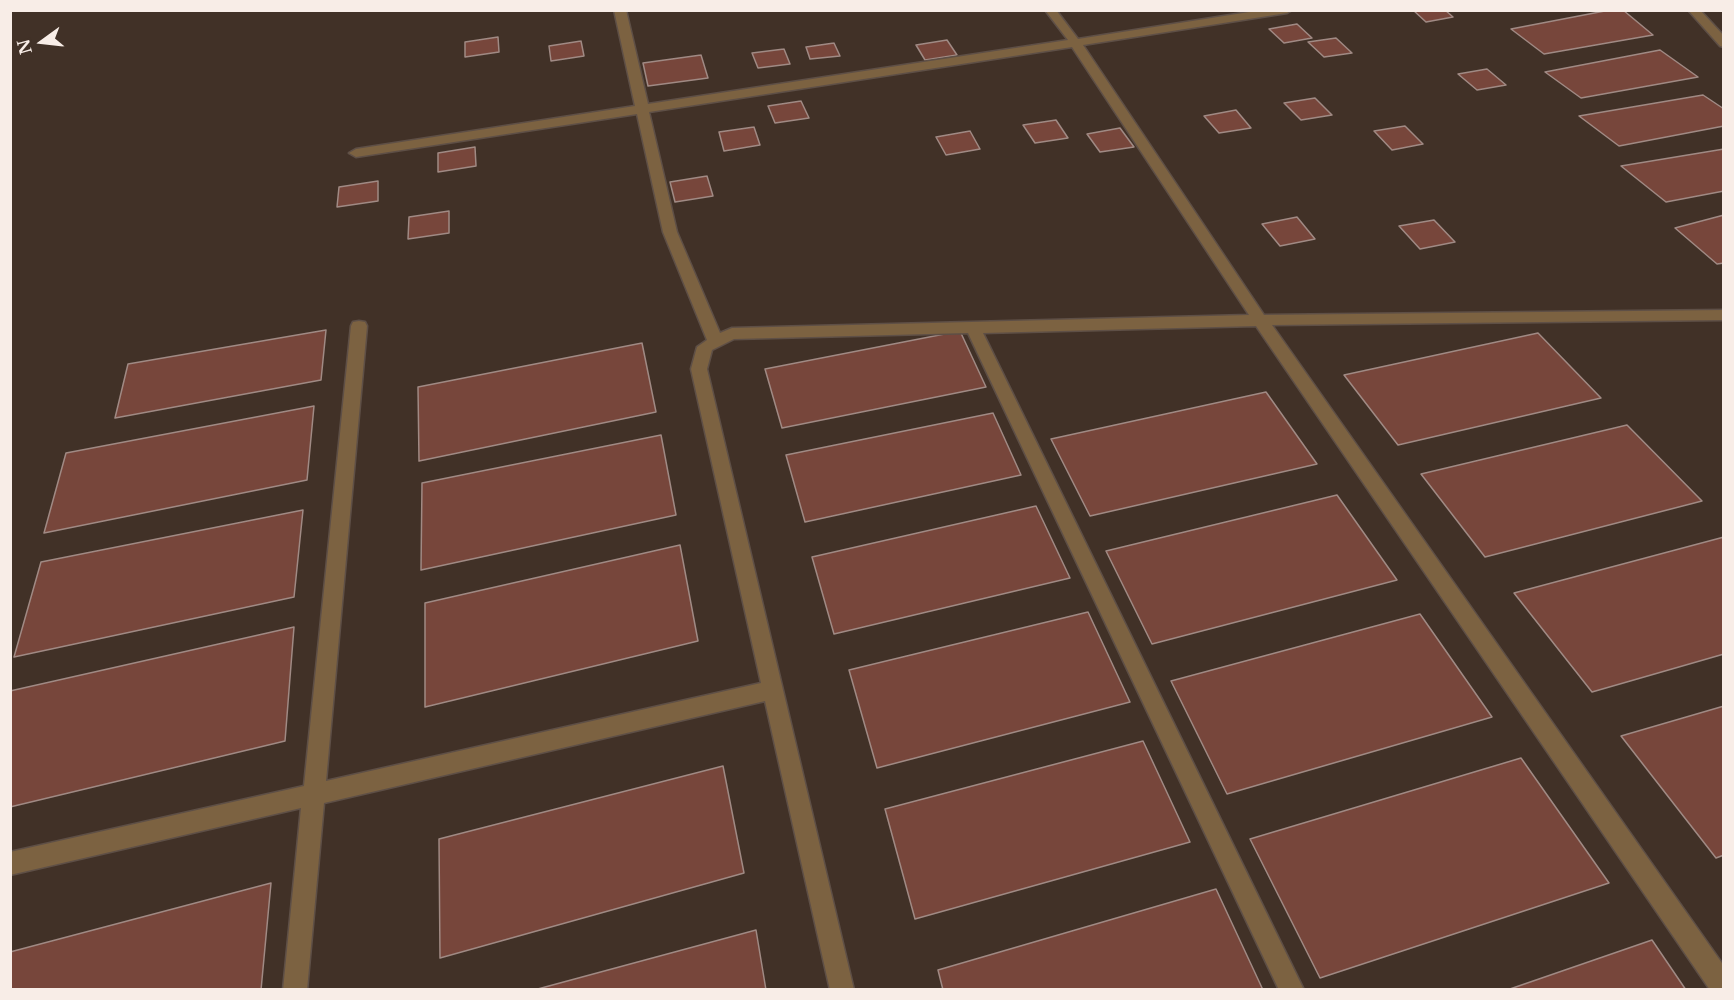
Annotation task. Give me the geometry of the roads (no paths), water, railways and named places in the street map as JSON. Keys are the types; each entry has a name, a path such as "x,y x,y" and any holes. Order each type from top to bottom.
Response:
{"street":[{"path":"620,10 670,232 715,341"},
{"path":"1050,10 1075,42 1260,320 1724,988"},
{"path":"356,153 1287,10"},
{"path":"1693,10 1724,44"},
{"path":"842,990 699,369 705,347 732,334 1260,320 1724,315"},
{"path":"295,990 359,326"},
{"path":"973,328 1292,990"},
{"path":"10,864 773,690"}]}
